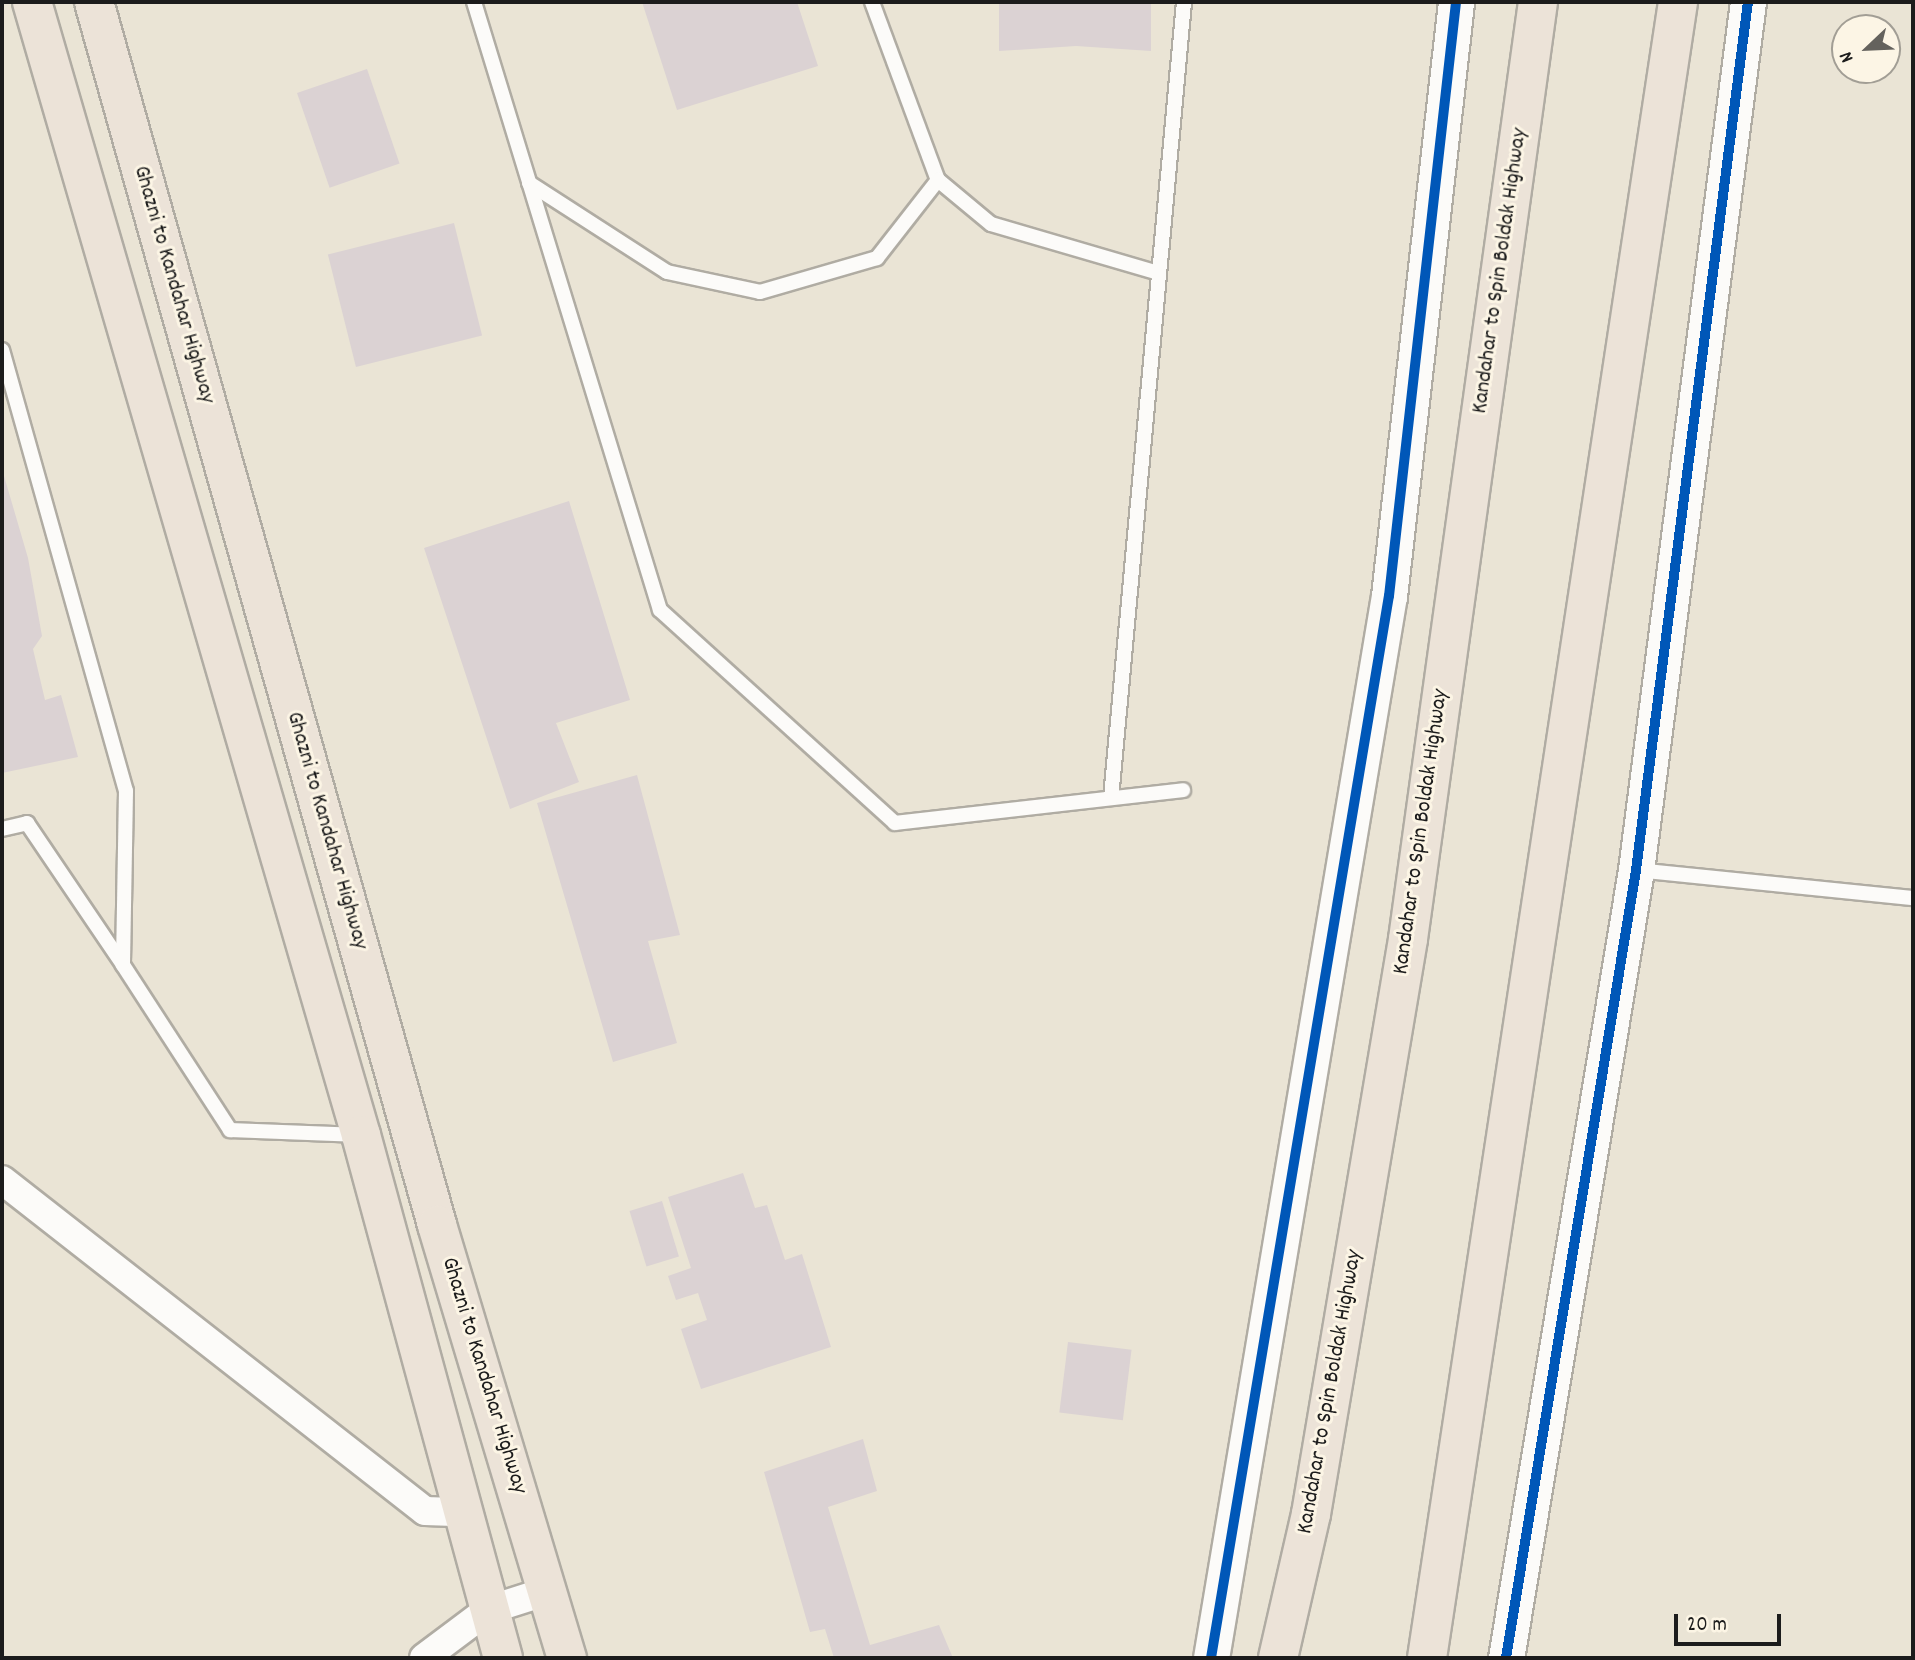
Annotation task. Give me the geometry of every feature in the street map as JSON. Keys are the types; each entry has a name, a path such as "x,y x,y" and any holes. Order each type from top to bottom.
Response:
{"highway":[{"path":"32,2 361,1135 503,1658"},
{"name":"Ghazni to Kandahar Highway","path":"94,2 437,1225 567,1658"},
{"name":"Kandahar to Spin Boldak Highway","path":"1278,1658 1311,1514 1408,939 1538,2"},
{"path":"1427,1658 1678,2"}],"street":[{"path":"1211,1658 1389,596 1456,2"},
{"path":"1506,1658 1636,870 1748,2"},
{"path":"2,1180 425,1511 462,1512"},
{"path":"424,1658 488,1610 548,1591"}],"lane":[{"path":"474,2 660,610 895,823 1183,790"},
{"path":"872,2 938,180 991,224 1159,274"},
{"path":"1111,798 1184,2"},
{"path":"529,183 667,272 760,292 877,258 938,180"},
{"path":"2,350 126,790 123,965"},
{"path":"2,829 27,823 230,1130 361,1135"},
{"path":"1636,870 1913,898"}],"building":[{"path":"642,2 797,2 818,66 677,110"},
{"path":"999,2 1151,2 1151,51 1076,46 999,51"},
{"path":"367,69 400,164 330,188 297,93"},
{"path":"454,223 482,336 356,367 328,254"},
{"path":"2,469 28,558 42,636 33,649 45,700 61,695 78,757 2,773"},
{"path":"569,501 630,700 556,723 579,782 510,809 424,548"},
{"path":"637,775 680,935 648,941 677,1043 613,1062 537,803"},
{"path":"743,1173 755,1208 767,1205 785,1260 802,1254 831,1347 701,1389 681,1329 707,1320 698,1293 676,1300 668,1276 691,1268 668,1197"},
{"path":"662,1201 679,1256 646,1266 629,1211"},
{"path":"1068,1342 1132,1350 1123,1420 1059,1412"},
{"path":"863,1439 877,1491 828,1507 870,1645 939,1625 953,1658 834,1658 825,1629 810,1632 764,1472"}],"cycle path":[{"path":"1211,1658 1389,596 1456,2"},
{"path":"1506,1658 1636,870 1748,2"}]}
